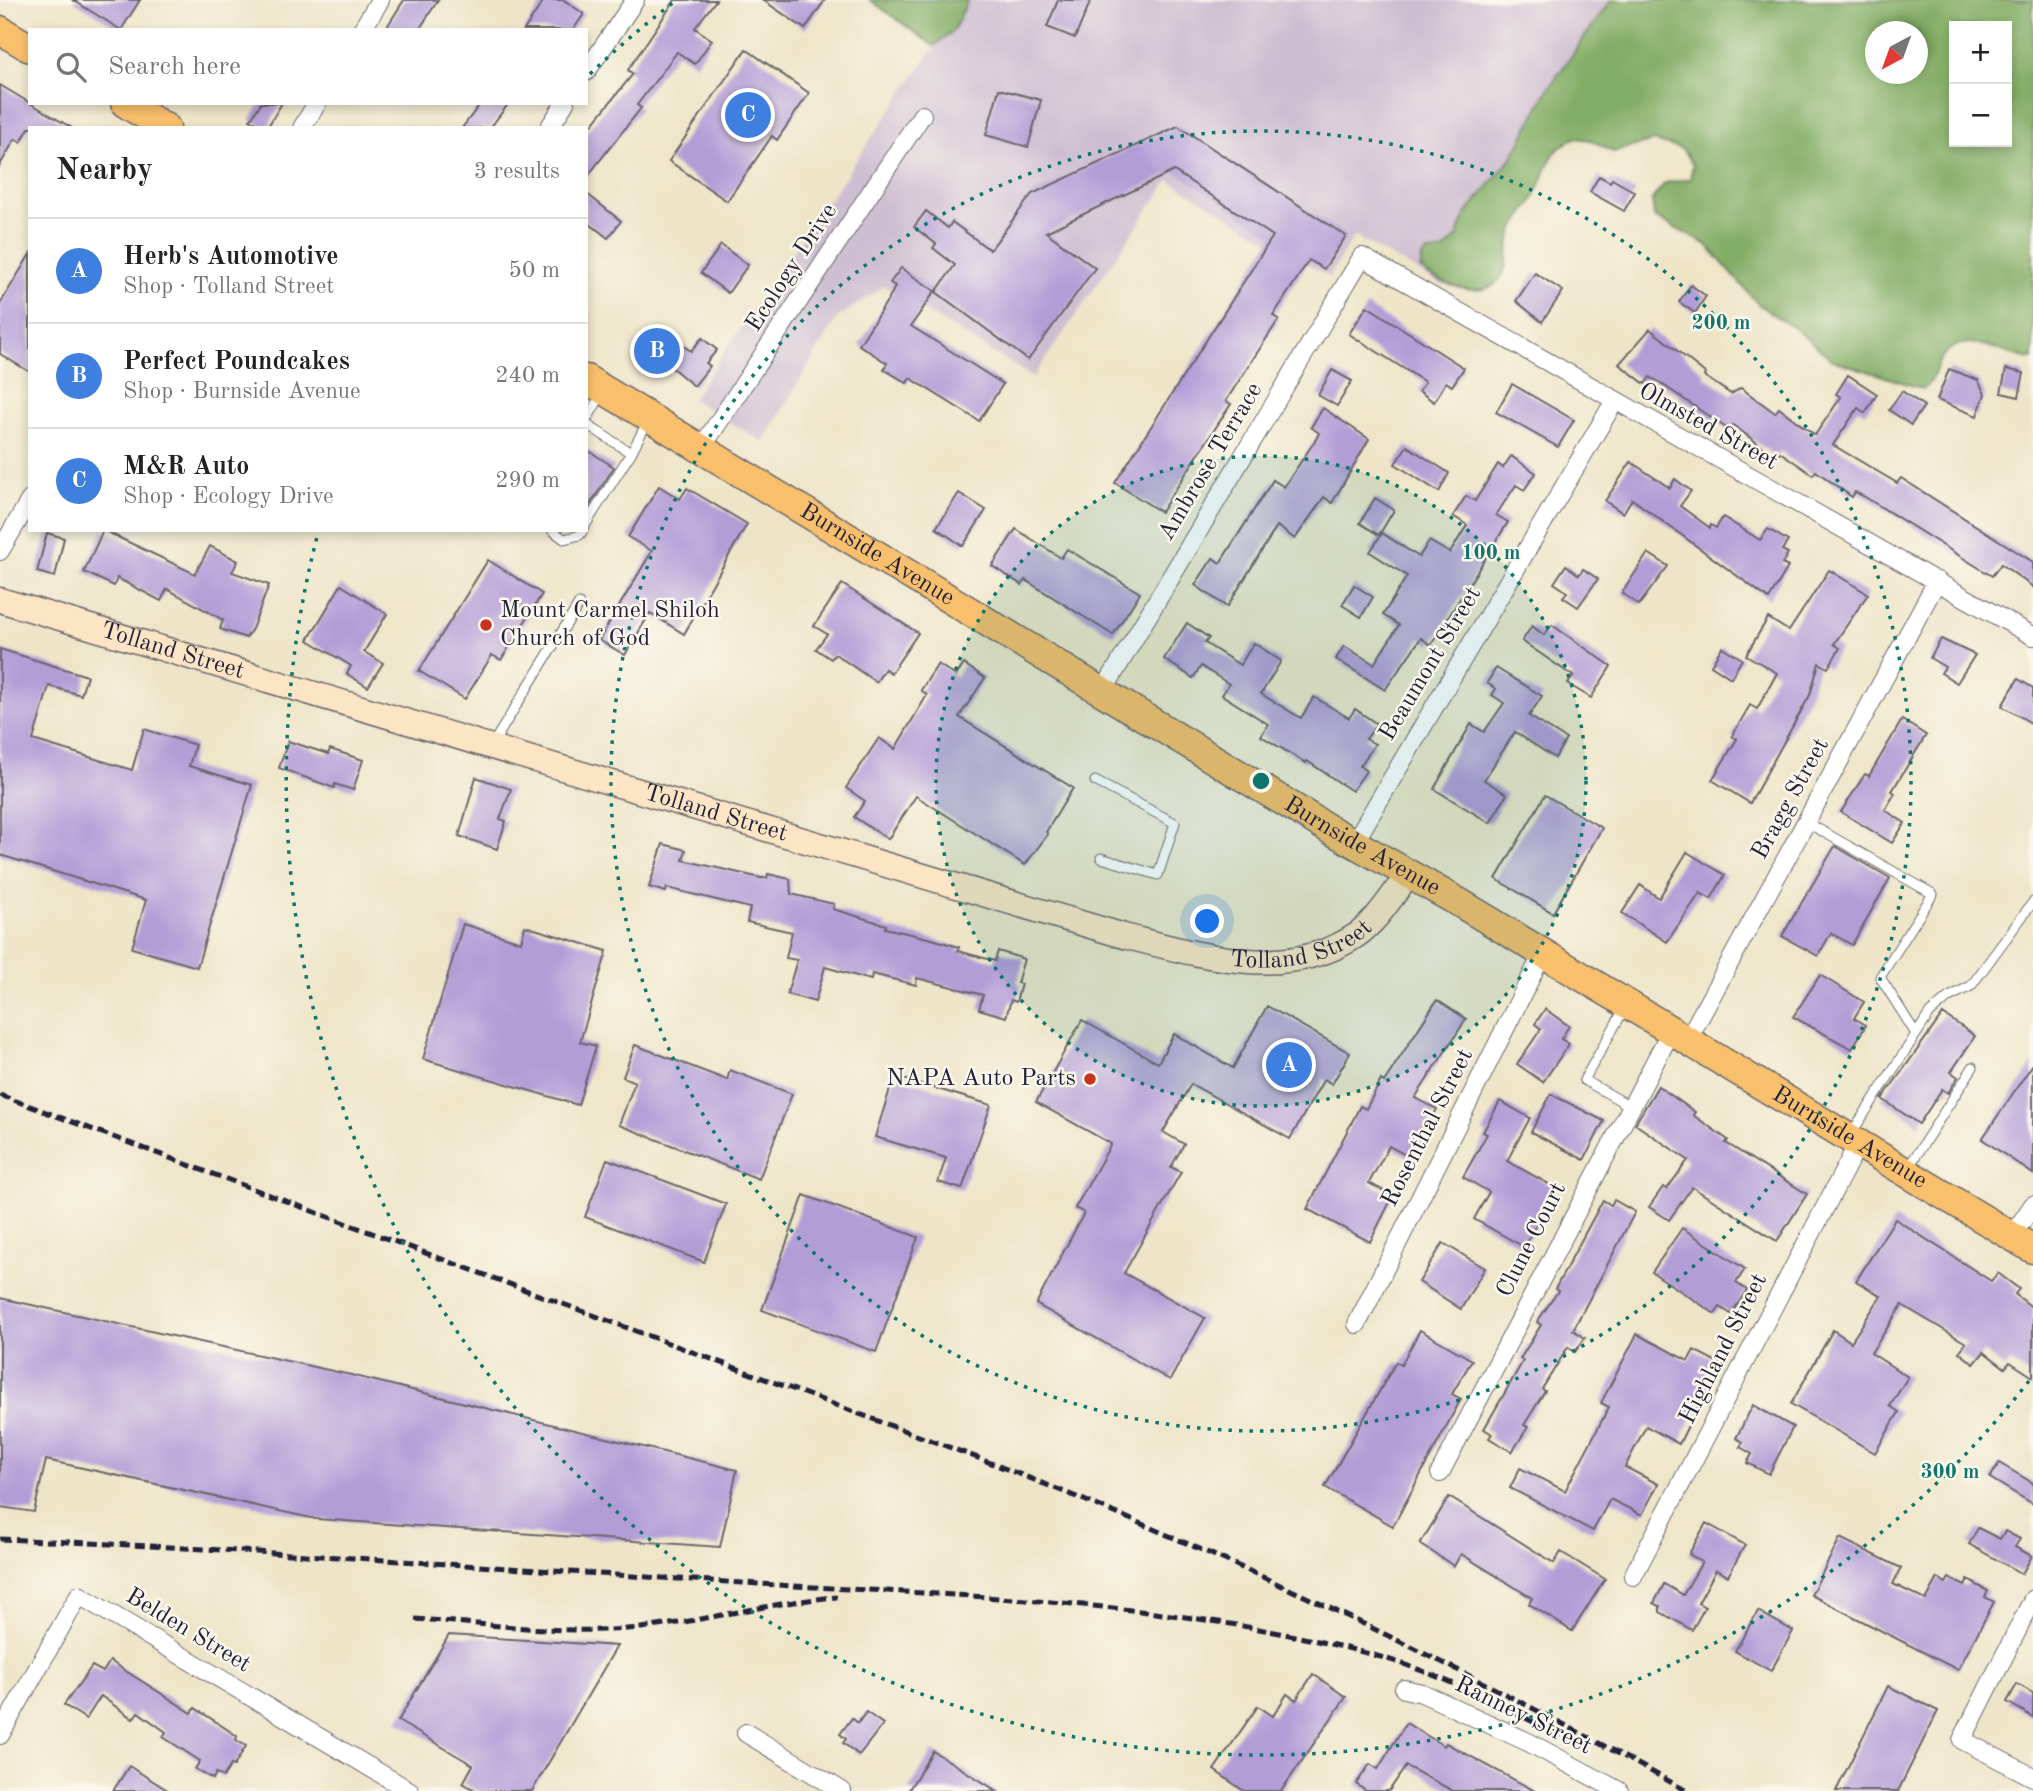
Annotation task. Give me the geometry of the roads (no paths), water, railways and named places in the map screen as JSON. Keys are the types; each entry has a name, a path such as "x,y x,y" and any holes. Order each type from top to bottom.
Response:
{"main road":[{"path":"0,30 28,47"},
{"path":"128,105 163,126"},
{"name":"Burnside Avenue","path":"596,384 1354,843 1543,953 2023,1243"},
{"name":"Tolland Street","path":"0,600 1124,936 1223,960 1272,962 1324,952 1358,934 1375,918 1409,874"}],"street":[{"path":"363,28 380,0"},
{"path":"588,69 635,0"},
{"path":"303,126 316,105"},
{"path":"550,126 564,105"},
{"name":"Ecology Drive","path":"702,447 922,115"},
{"name":"Olmsted Street","path":"1362,257 2033,636"},
{"name":"Ambrose Terrace","path":"1103,691 1362,257"},
{"name":"Beaumont Street","path":"1354,843 1615,402"},
{"path":"0,551 28,503"},
{"name":"Bragg Street","path":"1679,1036 1806,822 1937,582"},
{"name":"Rosenthal Street","path":"1357,1324 1543,953"},
{"name":"Clune Court","path":"1440,1473 1630,1106 1679,1036"},
{"name":"Highland Street","path":"1633,1576 1853,1141"},
{"path":"2023,1243 2033,1205"},
{"name":"Belden Street","path":"0,1735 79,1595 410,1791"},
{"path":"2033,1599 1962,1740 2033,1777"},
{"name":"Ranney Street","path":"1404,1689 1422,1693 1530,1743 1619,1791"},
{"path":"746,1733 842,1791"}],"lane":[{"path":"588,415 596,384"},
{"path":"588,521 651,417"},
{"path":"588,424 631,453"},
{"path":"555,532 565,539 582,532"},
{"path":"490,748 579,604"},
{"path":"1095,781 1175,823 1158,875 1101,858"},
{"path":"1806,822 1933,894 1880,977 1916,1034"},
{"path":"1853,1141 1930,1013 1949,997 1971,986 2033,902"},
{"path":"1627,1004 1584,1080 1630,1106"},
{"path":"1905,1172 1973,1067"}],"railway":[{"path":"0,1095 1062,1491 1244,1569 1424,1653 1687,1791"},
{"path":"0,1539 279,1553 982,1597 1142,1611 1299,1637 1404,1664 1456,1685 1584,1746"},
{"path":"415,1619 528,1628 613,1630 666,1625 837,1597"}],"place":[{"name":"M&R Auto","path":"748,115"},
{"name":"Perfect Poundcakes","path":"657,351"},
{"name":"Mount Carmel Shiloh Church of God","path":"486,625"},
{"name":"Herb's Automotive","path":"1289,1065"},
{"name":"NAPA Auto Parts","path":"1090,1079"}]}
